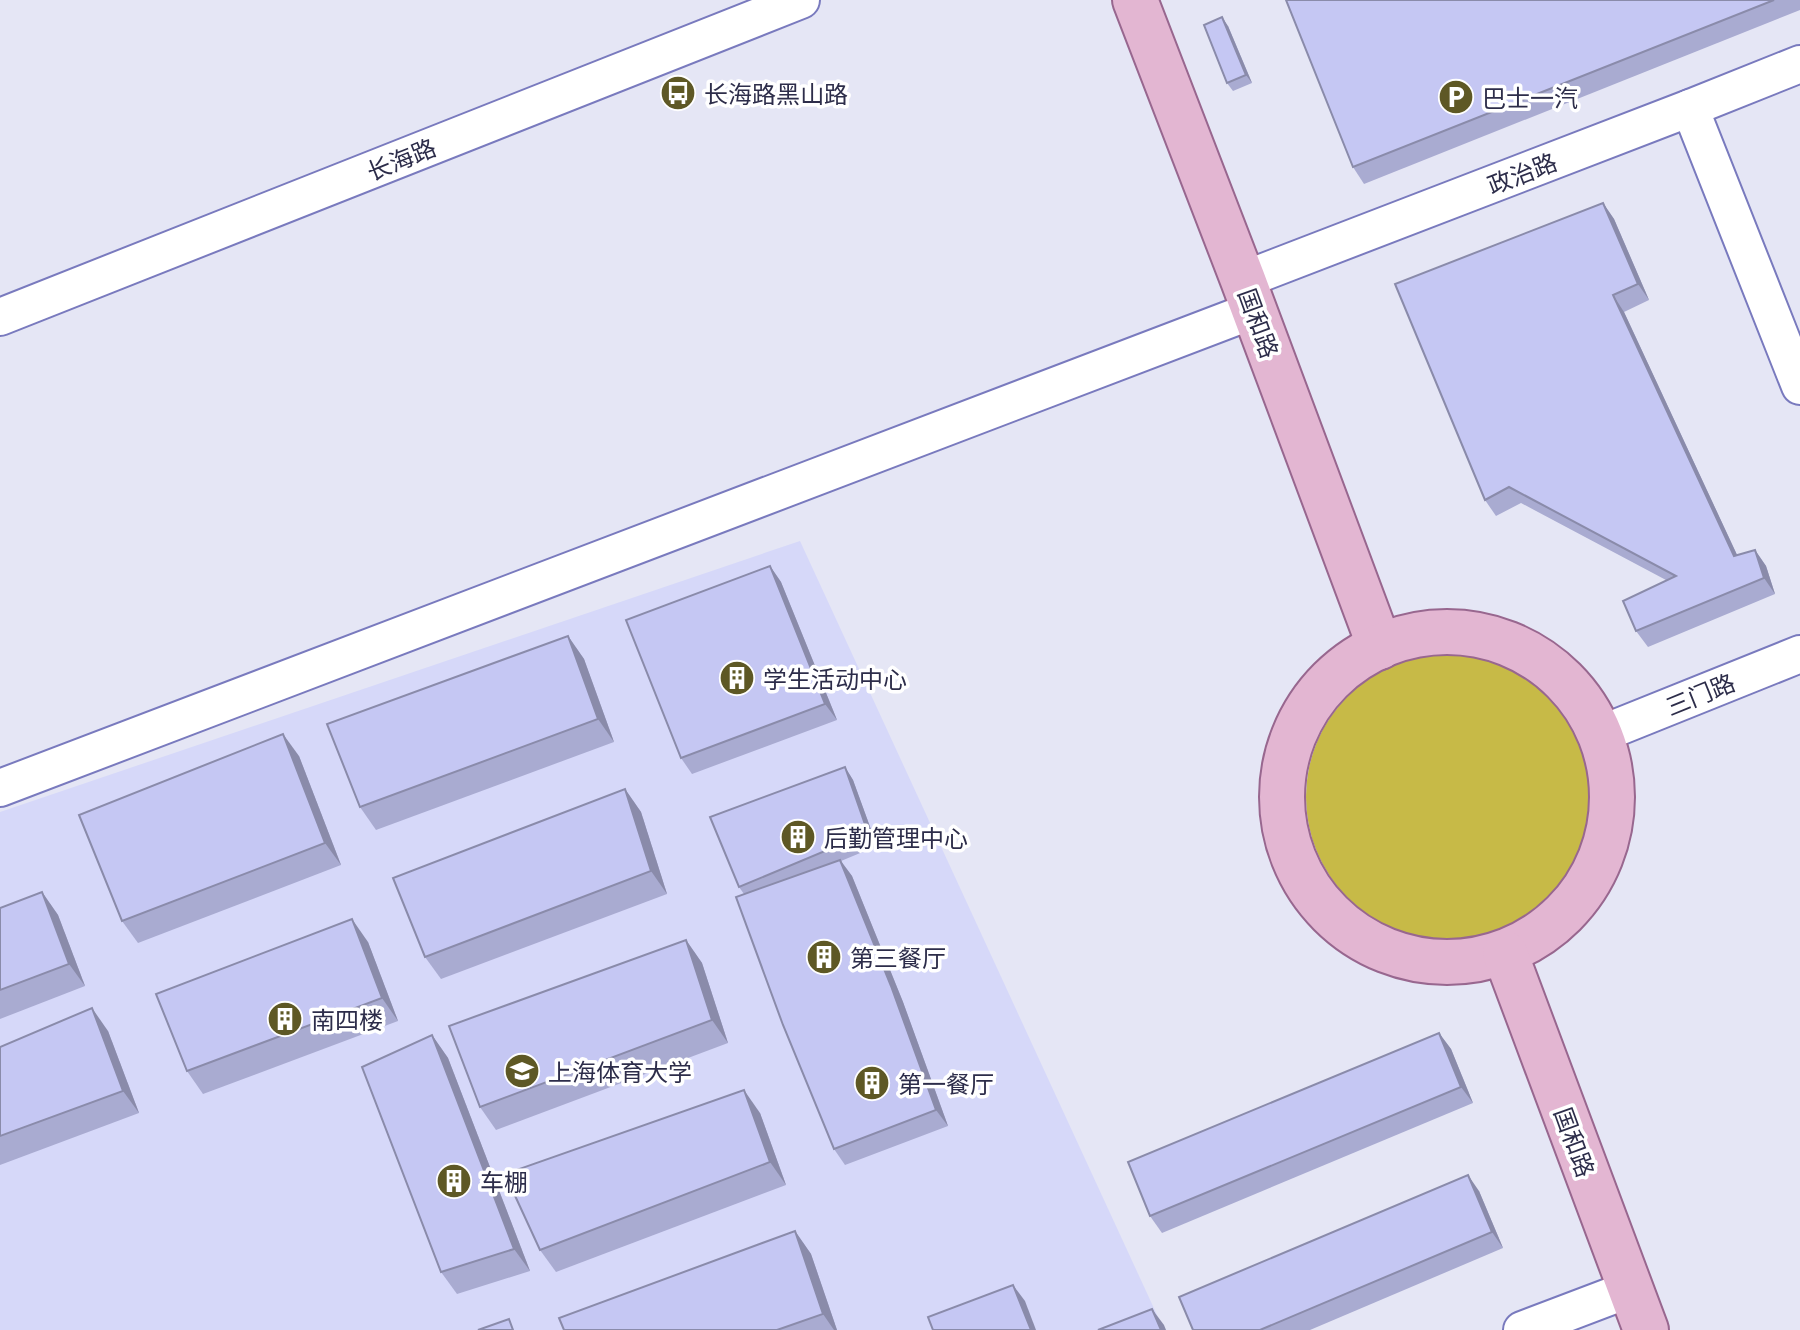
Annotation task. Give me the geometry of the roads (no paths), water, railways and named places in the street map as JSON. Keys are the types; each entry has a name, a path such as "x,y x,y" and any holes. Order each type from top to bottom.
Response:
{"main road":[{"name":"国和路","path":"1135,0 1380,647"},
{"path":"1454,632 1491,638 1526,652 1557,673 1582,701 1601,734 1613,786 1608,838 1587,887 1551,927 1505,953 1449,963 1393,954 1344,928 1306,886 1285,833 1282,777 1299,723 1333,678 1380,647 1416,635 1454,632"},
{"name":"国和路","path":"1505,953 1646,1330"}],"street":[{"name":"长海路","path":"0,317 801,0"},
{"name":"政治路","path":"0,788 1248,295 1800,64"},
{"path":"1690,108 1800,386"},
{"name":"三门路","path":"1601,734 1800,654"},
{"path":"1522,1330 1630,1289"}],"place":[{"name":"长海路黑山路","path":"678,93"},
{"name":"巴士一汽","path":"1456,97"},
{"name":"学生活动中心","path":"737,678"},
{"name":"后勤管理中心","path":"798,837"},
{"name":"第三餐厅","path":"824,957"},
{"name":"南四楼","path":"285,1019"},
{"name":"上海体育大学","path":"522,1071"},
{"name":"第一餐厅","path":"872,1083"},
{"name":"车棚","path":"454,1181"}]}
